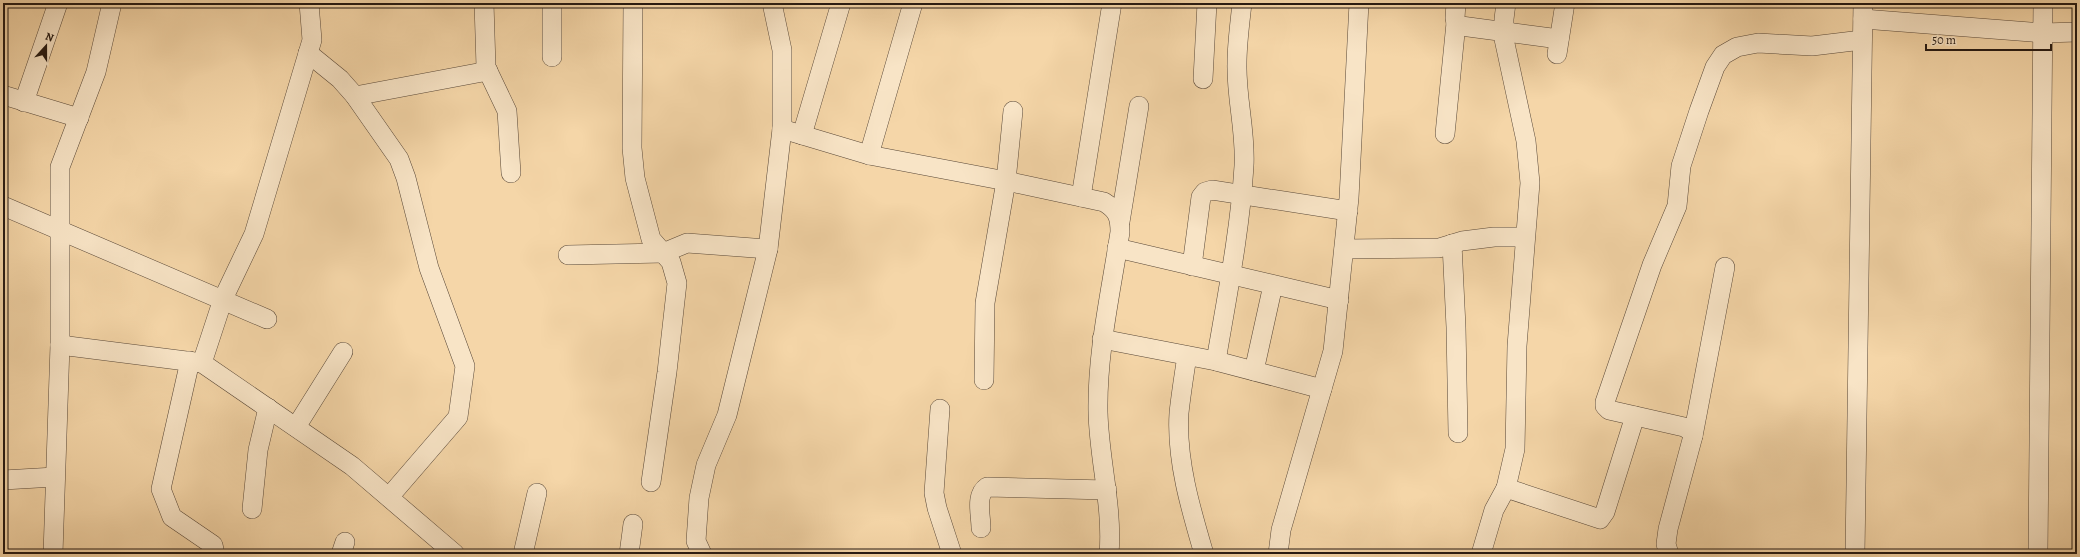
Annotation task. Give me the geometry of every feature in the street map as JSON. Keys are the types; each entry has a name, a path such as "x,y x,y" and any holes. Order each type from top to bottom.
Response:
{"street":[{"path":"24,102 58,3"},
{"path":"53,554 60,345 60,167 96,72 112,3"},
{"path":"215,554 213,545 172,517 161,489 196,362 223,299 254,234 312,40 309,3"},
{"path":"484,3 484,56 488,71 507,111 511,173"},
{"path":"552,3 552,57"},
{"path":"633,3 632,148 635,178 651,238 671,262 677,283 667,372 651,482"},
{"path":"702,554 696,541 699,498 706,465 727,415 768,249 782,129 782,50 772,3"},
{"path":"802,135 841,3"},
{"path":"869,155 913,3"},
{"path":"1081,197 1112,3"},
{"path":"1203,79 1204,3"},
{"path":"1216,361 1231,275 1240,196 1244,134 1240,116 1237,64 1242,3"},
{"path":"1278,554 1281,530 1333,351 1348,211 1359,3"},
{"path":"1445,134 1456,23 1454,18 1456,3"},
{"path":"1481,554 1494,510 1506,488 1515,449 1517,346 1530,183 1529,157 1508,62 1503,31 1506,3"},
{"path":"1456,23 1461,26 1503,31 1558,46 1565,3"},
{"path":"2038,554 2043,3"},
{"path":"1855,554 1863,11 2042,33 2077,32"},
{"path":"1692,436 1691,431 1684,427 1609,410 1605,402 1652,266 1678,206 1681,166 1715,67 1723,55 1737,47 1758,43 1812,46 1862,40"},
{"path":"308,53 335,74 354,96 399,159 406,178 429,268 465,366 458,416 389,497"},
{"path":"354,96 488,71"},
{"path":"3,95 79,118"},
{"path":"1109,554 1110,538 1107,490 1098,413 1100,356 1139,106"},
{"path":"984,380 985,303 1006,181 1013,111"},
{"path":"782,129 869,155 1006,181 1104,202 1118,213 1120,222"},
{"path":"1192,266 1201,197 1205,192 1212,190 1240,196 1348,211"},
{"path":"3,206 60,229 267,319"},
{"path":"1344,249 1439,248 1462,241 1494,237 1525,237"},
{"path":"568,255 663,253 687,243 768,249"},
{"path":"1452,244 1456,327 1458,433"},
{"path":"1117,248 1338,300"},
{"path":"1669,554 1666,544 1668,529 1692,436 1725,266"},
{"path":"1254,371 1273,285"},
{"path":"1102,339 1216,361 1322,389"},
{"path":"60,345 196,362 268,408 352,466 455,554"},
{"path":"296,427 344,352"},
{"path":"1186,356 1179,414 1180,443 1185,476 1204,554"},
{"path":"252,509 258,450 268,408"},
{"path":"940,409 934,493 937,508 952,554"},
{"path":"1506,488 1600,519 1605,512 1635,416"},
{"path":"3,480 56,477"},
{"path":"981,528 980,497 982,491 987,487 1107,490"},
{"path":"523,554 538,493"},
{"path":"629,554 633,524"}]}
